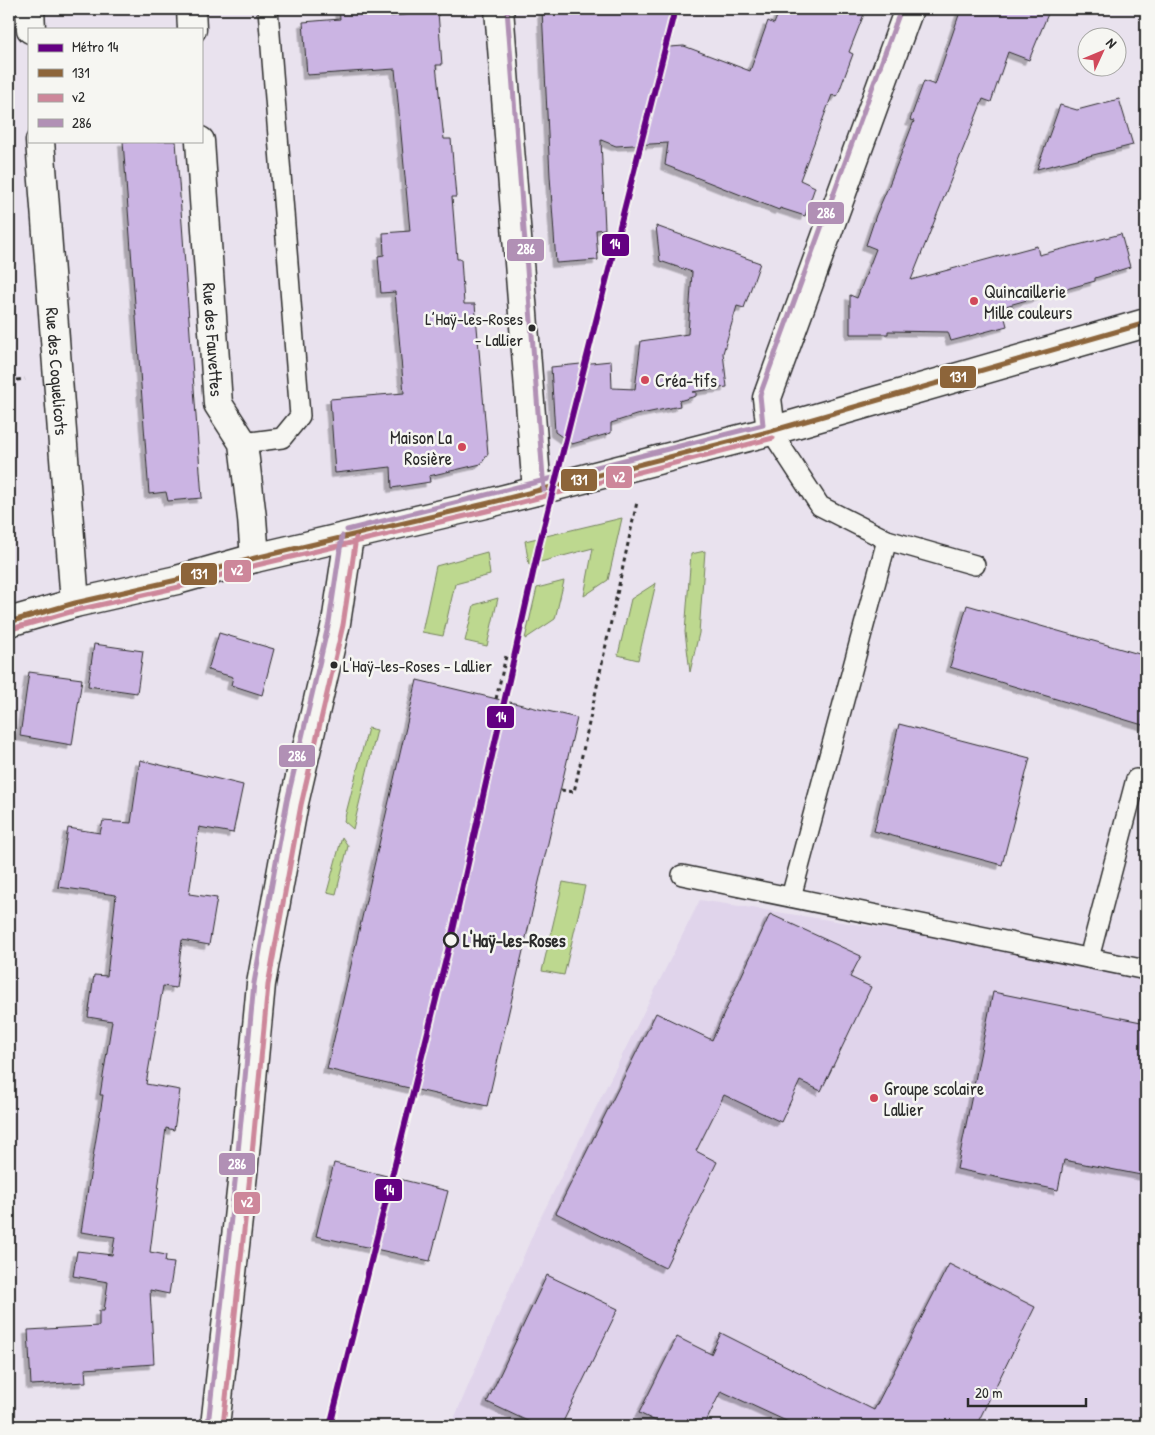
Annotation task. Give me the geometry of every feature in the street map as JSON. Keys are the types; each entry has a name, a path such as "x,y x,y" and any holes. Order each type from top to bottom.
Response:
{"street":[{"path":"30,9 32,28"},
{"path":"191,9 192,28"},
{"path":"499,9 537,491"},
{"path":"771,431 767,398 909,9"},
{"name":"Rue des Coquelicots","path":"40,142 75,603"},
{"name":"Rue des Fauvettes","path":"200,142 218,404 243,443 255,558"},
{"path":"9,622 75,603 177,580 255,558 537,491 771,431 1146,323"},
{"path":"215,1426 243,1174 261,984 294,803 336,623 349,537"}],"lane":[{"path":"243,443 282,438 300,416 268,9"},
{"path":"771,431 820,506 886,540 975,564"},
{"path":"791,897 886,540"},
{"path":"1089,958 1136,779"},
{"path":"682,875 1146,970"}],"path":[{"path":"561,790 574,792 642,481 635,466"},
{"path":"496,698 506,656"}],"shaded area":[{"name":"Groupe scolaire Lallier","path":"700,900 1146,969 1146,1426 451,1426 536,1227"}],"green space":[{"path":"622,518 608,580 584,596 593,548 529,565 525,541"},
{"path":"705,551 699,633 690,672 685,632 691,554"},
{"path":"487,552 490,575 455,584 443,636 422,632 436,566"},
{"path":"564,581 555,619 525,639 537,588"},
{"path":"656,583 638,660 618,655 631,599"},
{"path":"498,598 487,646 465,641 474,605"},
{"path":"368,728 377,730 353,829 344,821"},
{"path":"342,837 348,846 336,894 327,892"},
{"path":"563,882 585,886 564,975 542,971"}],"building":[{"path":"339,9 390,9 391,16 438,12 442,65 436,65 444,139 451,139 456,197 452,197 457,259 461,259 464,304 475,304 488,454 481,464 429,476 430,482 392,488 391,467 335,473 330,399 404,393 395,292 381,293 378,256 384,255 383,233 410,231 395,69 307,75 303,22 340,19"},
{"path":"542,9 672,9 670,47 684,46 750,71 768,21 774,24 780,9 866,9 849,52 853,54 837,97 832,95 800,180 815,187 805,216 780,208 779,210 665,165 668,143 616,146 601,140 605,229 596,230 598,260 556,263"},
{"path":"961,9 1050,9 1029,60 1008,52 991,102 983,99 911,280 1037,246 1039,255 1121,234 1130,267 1095,278 1095,281 1002,307 1007,326 951,341 948,332 888,331 888,334 850,334 850,295 857,298 876,249 866,245 876,215 914,121 910,120 924,81 935,85"},
{"path":"1119,99 1133,145 1037,169 1060,105 1077,110"},
{"path":"123,142 176,142 202,498 168,501 166,492 149,494"},
{"path":"656,226 760,263 744,308 737,306 723,353 727,387 692,392 696,392 696,396 679,401 680,406 636,415 611,423 611,433 572,444 555,432 551,367 611,361 612,388 635,389 641,341 688,334 692,272 660,261"},
{"path":"967,605 1146,656 1146,726 950,667"},
{"path":"219,633 274,649 262,695 231,685 233,677 208,670"},
{"path":"94,644 143,651 137,693 88,686"},
{"path":"29,672 82,679 72,745 20,736"},
{"name":"L'Haÿ-les-Roses","path":"417,680 577,718 487,1106 327,1069"},
{"path":"899,724 1030,758 1002,865 874,831"},
{"path":"140,760 243,785 233,833 199,827 189,894 217,898 209,945 182,940 176,988 163,986 146,1084 180,1090 174,1130 166,1128 150,1252 166,1255 165,1262 174,1263 169,1294 150,1290 154,1364 85,1369 86,1382 31,1385 28,1330 99,1326 99,1311 104,1311 108,1282 73,1276 77,1251 112,1255 115,1237 81,1232 103,1095 100,1095 112,1021 88,1017 94,975 107,976 116,895 58,887 68,828 100,833 103,821 131,823"},
{"path":"770,914 861,956 850,977 871,987 821,1091 800,1081 781,1122 724,1095 696,1151 717,1162 665,1268 556,1213 656,1013 712,1040"},
{"path":"993,992 1146,1023 1146,1176 1064,1160 1058,1190 957,1169"},
{"path":"334,1163 448,1191 430,1261 316,1236"},
{"path":"949,1264 1035,1307 976,1426 797,1426 721,1391 704,1426 666,1426 639,1413 677,1337 711,1354 721,1333 874,1410"},
{"path":"547,1275 618,1309 561,1426 538,1426 487,1402"}],"metro line":[{"name":"14","path":"330,1426 451,939 539,546 675,9"}],"transit line":[{"name":"286","path":"507,9 544,490"},
{"name":"286","path":"347,530 763,425 760,395 901,9"},
{"name":"131","path":"9,622 75,603 177,580 255,558 489,503 771,431 1146,323"},
{"name":"v2","path":"11,629 77,610 179,587 257,565 491,510 773,438"},
{"name":"286","path":"208,1425 236,1173 254,983 287,801 329,622 342,536"},
{"name":"v2","path":"223,1426 268,985 301,805 343,625 356,538"}],"place":[{"name":"Quincaillerie Mille couleurs","path":"974,301"},
{"name":"L’Haÿ-les-Roses - Lallier","path":"532,328"},
{"name":"Créa-tifs","path":"645,380"},
{"name":"Maison La Rosière","path":"462,447"},
{"name":"L'Haÿ-les-Roses - Lallier","path":"334,665"},
{"name":"L'Haÿ-les-Roses","path":"451,940"},
{"name":"Groupe scolaire Lallier","path":"874,1098"}]}
